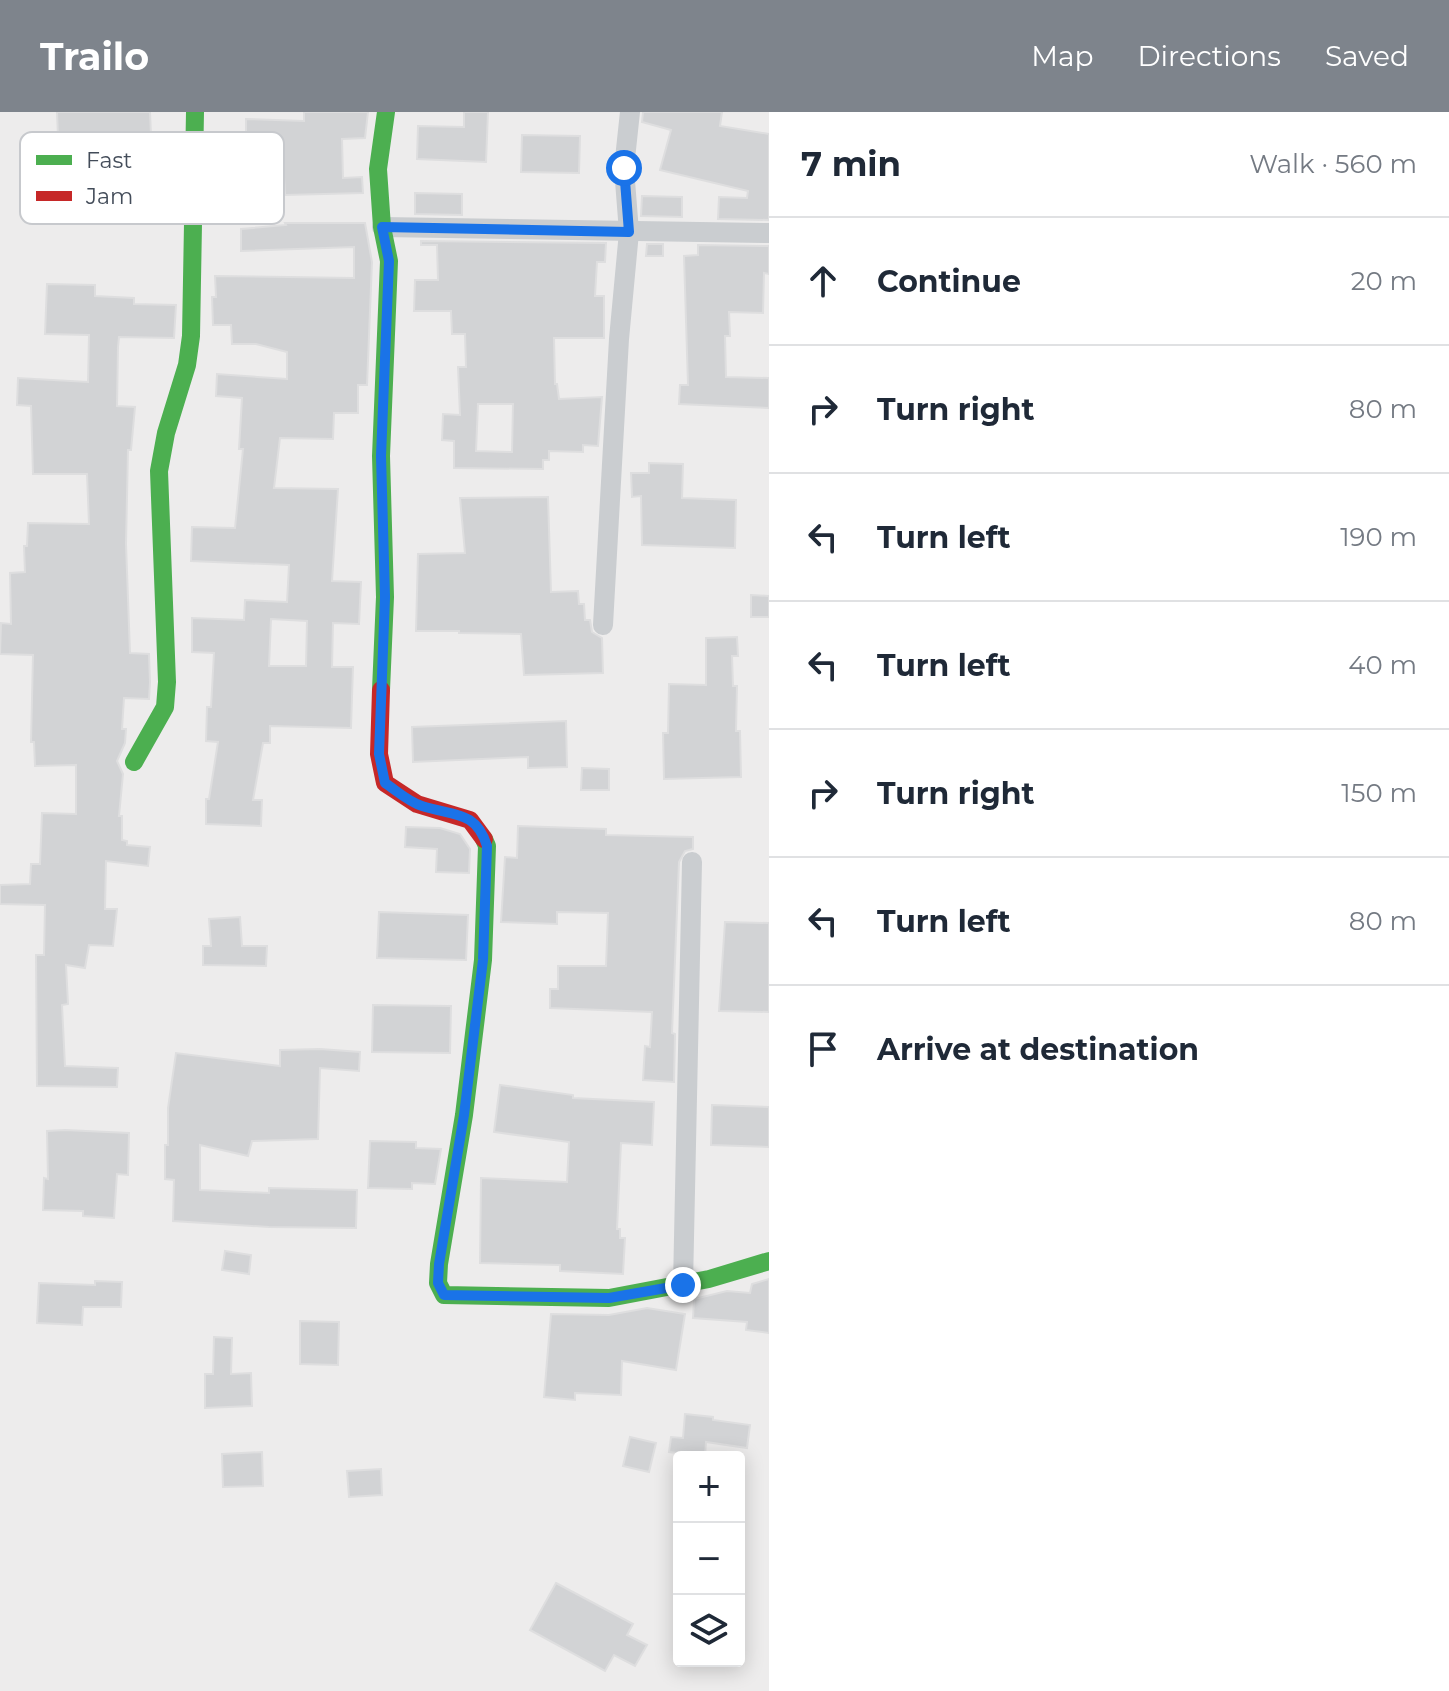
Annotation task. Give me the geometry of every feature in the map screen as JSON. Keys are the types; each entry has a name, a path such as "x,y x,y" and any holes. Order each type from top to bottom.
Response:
{"street":[{"path":"195,112 195,132"},
{"path":"386,112 378,169 382,227 389,261 381,456 385,597 379,754 385,783 419,805 462,816 482,829 487,846 483,960 464,1115 438,1283 444,1295 453,1296 609,1298 683,1285 769,1261"},
{"path":"603,625 619,339 629,232 624,168 630,112"},
{"path":"134,762 165,707 167,682 159,471 161,445 191,346 194,224"},
{"path":"382,227 769,233"},
{"path":"683,1285 692,862"}],"building":[{"path":"57,112 150,112 151,132 58,132"},
{"path":"304,112 368,112 365,138 342,139 343,178 362,177 363,193 285,195 284,132 246,132 246,119 304,121"},
{"path":"464,112 488,112 486,162 417,159 418,126 464,127"},
{"path":"643,112 722,112 720,126 769,134 769,220 718,219 719,197 747,198 748,191 660,170 671,130 642,122"},
{"path":"522,135 580,136 579,173 521,172"},
{"path":"415,193 462,194 462,215 415,214"},
{"path":"642,196 682,197 682,217 641,216"},
{"path":"365,223 372,262 367,385 358,385 358,413 334,413 333,439 280,438 274,488 338,489 332,581 361,582 359,624 333,623 332,667 353,667 351,728 270,726 270,743 263,743 253,800 262,800 261,826 206,824 206,799 209,799 218,742 206,741 214,653 192,652 192,618 244,620 245,600 287,602 289,565 191,561 192,527 235,528 243,449 239,449 242,398 216,396 217,374 287,379 287,352 256,344 232,344 231,325 213,325 215,276 354,278 354,247 241,251 241,229","holes":["271,619 307,621 306,666 269,666"]},
{"path":"421,241 606,243 605,262 597,262 595,296 604,296 604,338 554,338 555,384 559,399 602,397 598,446 583,445 583,452 549,451 549,460 543,460 543,469 454,468 454,441 442,440 443,414 460,415 458,367 466,367 465,334 452,334 451,311 414,311 415,280 438,280 437,245 421,245","holes":["478,404 513,404 512,452 476,451"]},
{"path":"647,244 663,244 663,256 646,256"},
{"path":"698,245 769,246 769,274 764,273 763,313 729,312 730,336 725,336 726,377 769,378 769,408 679,404 680,385 688,385 684,256 698,255"},
{"path":"47,284 95,285 95,296 134,298 134,304 176,305 174,338 119,337 118,347 117,406 135,407 131,450 128,450 126,544 130,653 149,654 150,682 149,699 124,698 122,729 126,729 125,743 117,761 123,774 119,816 122,816 122,840 127,841 127,845 150,847 148,866 106,861 105,909 117,909 113,946 89,945 85,968 66,965 68,1004 62,1005 65,1066 118,1068 117,1087 37,1086 36,955 44,955 45,905 0,904 0,885 30,884 31,864 40,864 42,813 76,814 76,765 35,766 34,742 31,742 33,655 0,654 1,623 11,624 10,573 25,572 24,546 27,546 28,523 89,524 87,474 33,474 31,406 17,405 18,378 88,382 89,335 45,334"},
{"path":"649,463 683,464 682,498 736,500 735,548 642,545 641,496 632,497 631,473 649,473"},
{"path":"548,497 551,592 578,591 579,604 584,604 585,620 590,620 592,632 602,638 603,673 524,675 521,634 416,631 418,554 465,553 460,498"},
{"path":"751,595 769,596 769,617 751,617"},
{"path":"737,637 738,656 732,656 733,686 737,686 736,731 740,731 741,777 664,779 663,733 668,733 669,684 706,685 706,638"},
{"path":"566,721 567,767 528,768 528,757 413,762 412,727"},
{"path":"582,768 609,769 609,790 581,790"},
{"path":"518,826 606,829 606,835 693,837 693,849 685,851 679,862 672,1033 675,1034 674,1082 643,1080 645,1046 650,1047 652,1012 550,1008 550,989 558,989 558,966 606,966 608,913 557,912 557,924 501,922 505,857 517,858"},
{"path":"406,827 440,828 460,834 470,849 469,873 436,872 437,849 405,847"},
{"path":"379,912 468,915 466,960 377,958"},
{"path":"240,917 242,946 267,946 266,966 203,965 203,946 211,946 209,919"},
{"path":"725,922 769,923 769,1012 719,1011"},
{"path":"373,1005 451,1006 450,1053 372,1052"},
{"path":"280,1050 360,1052 359,1071 320,1068 318,1139 252,1141 248,1156 200,1145 200,1190 269,1193 269,1188 357,1190 356,1228 173,1221 174,1180 165,1179 165,1145 168,1145 168,1108 176,1053 280,1066"},
{"path":"500,1085 573,1095 573,1098 654,1102 652,1145 621,1143 617,1229 620,1229 620,1238 625,1238 623,1274 560,1271 560,1265 480,1263 481,1178 567,1182 569,1142 494,1132"},
{"path":"712,1105 769,1107 769,1147 711,1145"},
{"path":"47,1131 129,1133 128,1175 117,1174 114,1218 83,1216 83,1211 43,1210 44,1178 48,1179"},
{"path":"370,1141 416,1142 416,1148 441,1149 435,1184 412,1183 412,1189 368,1188"},
{"path":"225,1251 251,1255 249,1274 222,1270"},
{"path":"769,1279 769,1333 746,1330 747,1322 693,1318 694,1299 727,1291 750,1293 752,1284"},
{"path":"95,1281 122,1282 121,1307 83,1307 82,1325 37,1323 39,1283 95,1285"},
{"path":"647,1308 685,1314 676,1370 622,1361 621,1395 575,1393 575,1400 544,1397 551,1314 609,1315"},
{"path":"300,1321 339,1322 338,1365 300,1364"},
{"path":"214,1337 232,1338 231,1374 251,1373 252,1406 205,1408 205,1374 213,1374"},
{"path":"685,1414 750,1425 747,1448 706,1442 705,1451 669,1452 671,1437 683,1438"},
{"path":"630,1437 656,1443 649,1472 623,1466"},
{"path":"262,1452 263,1486 223,1487 222,1454"},
{"path":"381,1469 382,1495 349,1497 347,1471"},
{"path":"556,1583 633,1624 627,1635 647,1645 635,1666 614,1655 605,1671 530,1630"}],"traffic: fast":[{"path":"195,112 195,132"},
{"path":"381,690 385,597 381,456 389,261 382,227 378,169 386,112"},
{"path":"134,762 165,707 167,682 159,471 166,433 187,365 191,336 193,224"},
{"path":"484,839 487,846 483,960 464,1115 439,1264 438,1283 444,1295 609,1298 709,1279 769,1261"}],"traffic: jam":[{"path":"381,690 379,754 385,783 417,804 470,820 484,839"}],"route":[{"path":"624,168 629,232 382,227 389,261 381,456 385,597 379,754 385,783 419,805 462,816 482,829 487,846 483,960 464,1115 439,1264 438,1283 444,1295 609,1298 683,1285"}]}
